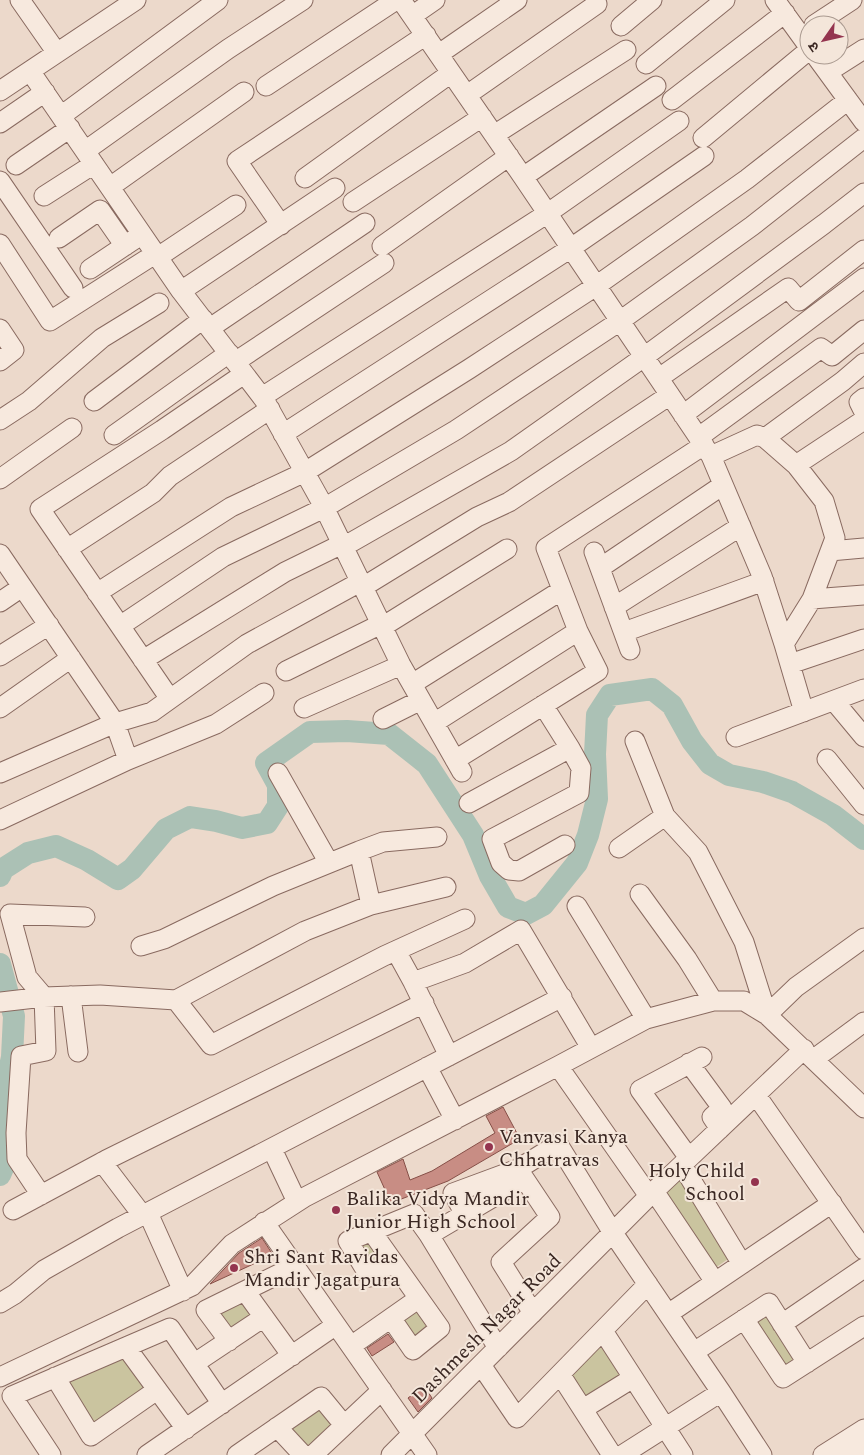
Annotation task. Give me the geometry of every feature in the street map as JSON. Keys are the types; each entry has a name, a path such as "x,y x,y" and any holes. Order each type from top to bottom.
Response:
{"street":[{"path":"20,0 57,53"},
{"path":"0,91 136,0"},
{"path":"16,165 65,122 218,0"},
{"path":"44,196 90,157 228,49 303,0"},
{"path":"266,86 396,0"},
{"path":"402,0 524,177 704,446 724,485 764,581 804,712"},
{"path":"412,16 436,0"},
{"path":"439,54 517,0"},
{"path":"621,26 652,0"},
{"path":"646,64 725,0"},
{"path":"834,15 852,0"},
{"path":"467,95 597,4"},
{"path":"672,100 780,6 799,27"},
{"path":"281,225 238,161 426,35"},
{"path":"283,434 571,248 703,147 799,46"},
{"path":"828,72 864,49"},
{"path":"494,135 626,50"},
{"path":"823,65 854,100 864,122"},
{"path":"30,71 181,291 266,403 324,508 401,665 459,766 543,705 598,671 578,631 546,548 704,446 821,348 832,356 864,330"},
{"path":"305,178 452,73"},
{"path":"524,177 656,86"},
{"path":"0,123 45,92"},
{"path":"110,187 244,92"},
{"path":"97,593 231,508 304,472 469,369 596,286 747,179 854,100"},
{"path":"354,202 482,117"},
{"path":"67,549 153,493 170,476 266,403 548,213 679,121"},
{"path":"120,626 223,557 324,508 456,430 620,321 752,226 864,138"},
{"path":"170,699 40,509 162,430 236,363 383,254 509,156"},
{"path":"0,181 72,288"},
{"path":"181,291 335,188"},
{"path":"143,660 285,572 343,546 511,451 644,357 864,193"},
{"path":"0,244 50,321 236,205"},
{"path":"59,238 100,210 125,246"},
{"path":"94,401 206,323 365,223"},
{"path":"90,269 143,235"},
{"path":"659,378 788,288 799,301 864,250"},
{"path":"683,415 864,278"},
{"path":"0,420 29,401 102,338 159,303"},
{"path":"0,329 14,350 0,361"},
{"path":"114,435 236,363"},
{"path":"765,438 844,381 864,363"},
{"path":"0,773 115,723 152,712 247,644 362,584 477,517 508,502 670,395"},
{"path":"864,398 859,402 864,412"},
{"path":"796,465 864,420"},
{"path":"0,479 72,428"},
{"path":"704,446 757,435 765,438 796,465 824,501 835,538 812,599 784,644"},
{"path":"630,650 597,560 724,485"},
{"path":"614,606 741,526"},
{"path":"830,551 864,548"},
{"path":"286,671 382,625 507,550"},
{"path":"0,554 115,723 128,760"},
{"path":"624,632 764,581"},
{"path":"0,602 22,586"},
{"path":"383,719 416,692 562,590"},
{"path":"812,599 864,594"},
{"path":"0,656 48,625"},
{"path":"434,723 578,631"},
{"path":"790,664 864,639"},
{"path":"0,708 71,658"},
{"path":"304,708 401,665"},
{"path":"736,737 864,689"},
{"path":"0,820 128,760 216,724 264,693"},
{"path":"834,701 864,737"},
{"path":"543,705 582,768 579,793 492,839 501,863 509,870 519,871 565,845"},
{"path":"634,741 665,816 698,852 740,933 767,1015"},
{"path":"469,803 570,748"},
{"path":"827,759 864,805"},
{"path":"278,773 329,864"},
{"path":"619,848 665,816"},
{"path":"141,946 164,939 273,886 383,842 436,837"},
{"path":"359,851 371,905"},
{"path":"0,1002 44,997 100,995 176,1000 305,931 371,905 446,887"},
{"path":"640,894 687,960 713,1001"},
{"path":"577,906 646,1019"},
{"path":"41,1195 17,1159 16,1133 21,1056 46,1051 44,997 27,977 10,914 85,917"},
{"path":"176,1000 211,1045 396,950 465,919"},
{"path":"413,982 465,963 521,930 592,1048"},
{"path":"767,1015 796,987 864,938"},
{"path":"396,950 450,1056"},
{"path":"71,996 78,1052"},
{"path":"0,1303 15,1294 44,1270 145,1214 562,997"},
{"path":"0,1377 183,1291 192,1286 232,1244 297,1202 646,1019 713,1001 744,1001 767,1015 864,1108"},
{"path":"13,1210 102,1162 424,1003"},
{"name":"Dashmesh Nagar Road","path":"391,1455 652,1194 756,1095 809,1054 864,1022"},
{"path":"720,1128 712,1117 722,1108 696,1060 640,1090 685,1162 742,1264"},
{"path":"558,1066 715,1282"},
{"path":"427,1068 455,1120"},
{"path":"756,1095 864,1250"},
{"path":"429,1235 465,1214 453,1194 521,1174 558,1144 613,1233 762,1455"},
{"path":"272,1149 297,1202"},
{"path":"102,1162 145,1214 183,1291"},
{"path":"521,1174 550,1217 501,1262 533,1313"},
{"path":"668,1314 832,1203"},
{"path":"392,1262 370,1277 348,1242 414,1214 429,1235 498,1348"},
{"path":"264,1222 427,1455"},
{"path":"372,1232 440,1328 413,1350 391,1318"},
{"path":"229,1341 206,1310 295,1266"},
{"path":"782,1324 864,1268"},
{"path":"481,1366 517,1418 648,1284"},
{"path":"245,1291 292,1356"},
{"path":"351,1346 418,1299"},
{"path":"694,1352 769,1303 807,1363"},
{"path":"195,1363 264,1317"},
{"path":"744,1320 783,1378 864,1326"},
{"path":"147,1455 336,1325"},
{"path":"51,1455 12,1396 170,1328 222,1404"},
{"path":"603,1331 683,1455"},
{"path":"126,1347 186,1428"},
{"path":"560,1374 583,1409 621,1455 721,1392"},
{"path":"55,1377 91,1436 157,1390"},
{"path":"583,1409 633,1378"},
{"path":"313,1455 382,1390"},
{"path":"241,1454 321,1397 344,1425"},
{"path":"278,1427 304,1455"},
{"path":"822,1455 864,1429"},
{"path":"848,1455 864,1446"}],"shaded area":[{"path":"682,1176 731,1257 715,1268 665,1195"},
{"path":"373,1237 388,1259 372,1270 356,1245"},
{"path":"244,1296 258,1317 234,1333 215,1310"},
{"path":"417,1303 434,1328 414,1344 396,1318"},
{"path":"769,1311 802,1362 785,1373 751,1322"},
{"path":"599,1342 621,1378 583,1402 568,1376"},
{"path":"125,1355 145,1388 89,1425 65,1379"},
{"path":"321,1403 339,1424 308,1452 283,1427"}],"building":[{"name":"Vanvasi Kanya Chhatravas","path":"503,1107 520,1139 448,1181 391,1203 377,1172 403,1159 410,1180 432,1171 495,1133 486,1116"},
{"name":"Shri Sant Ravidas Mandir Jagatpura","path":"262,1238 273,1255 210,1284 239,1253"},
{"path":"388,1334 394,1342 372,1356 367,1348"},
{"path":"424,1386 432,1398 418,1412 408,1398"}],"waterway":[{"path":"0,876 3,869 28,853 56,846 87,860 118,879 132,869 166,829 190,817 242,828 267,823 278,806 278,785 266,763 310,732 347,731 389,734 427,764 473,835 490,876 508,907 526,914 543,905 577,863 588,835 597,799 595,754 597,715 610,695 652,689 672,705 692,741 710,764 729,775 763,782 792,792 833,815 864,839"},
{"path":"0,964 14,1016 12,1057 5,1089 7,1125 3,1168 0,1175"}],"place":[{"name":"Vanvasi Kanya Chhatravas","path":"489,1147"},
{"name":"Holy Child School","path":"755,1182"},
{"name":"Balika Vidya Mandir Junior High School","path":"336,1210"},
{"name":"Shri Sant Ravidas Mandir Jagatpura","path":"234,1268"}]}
